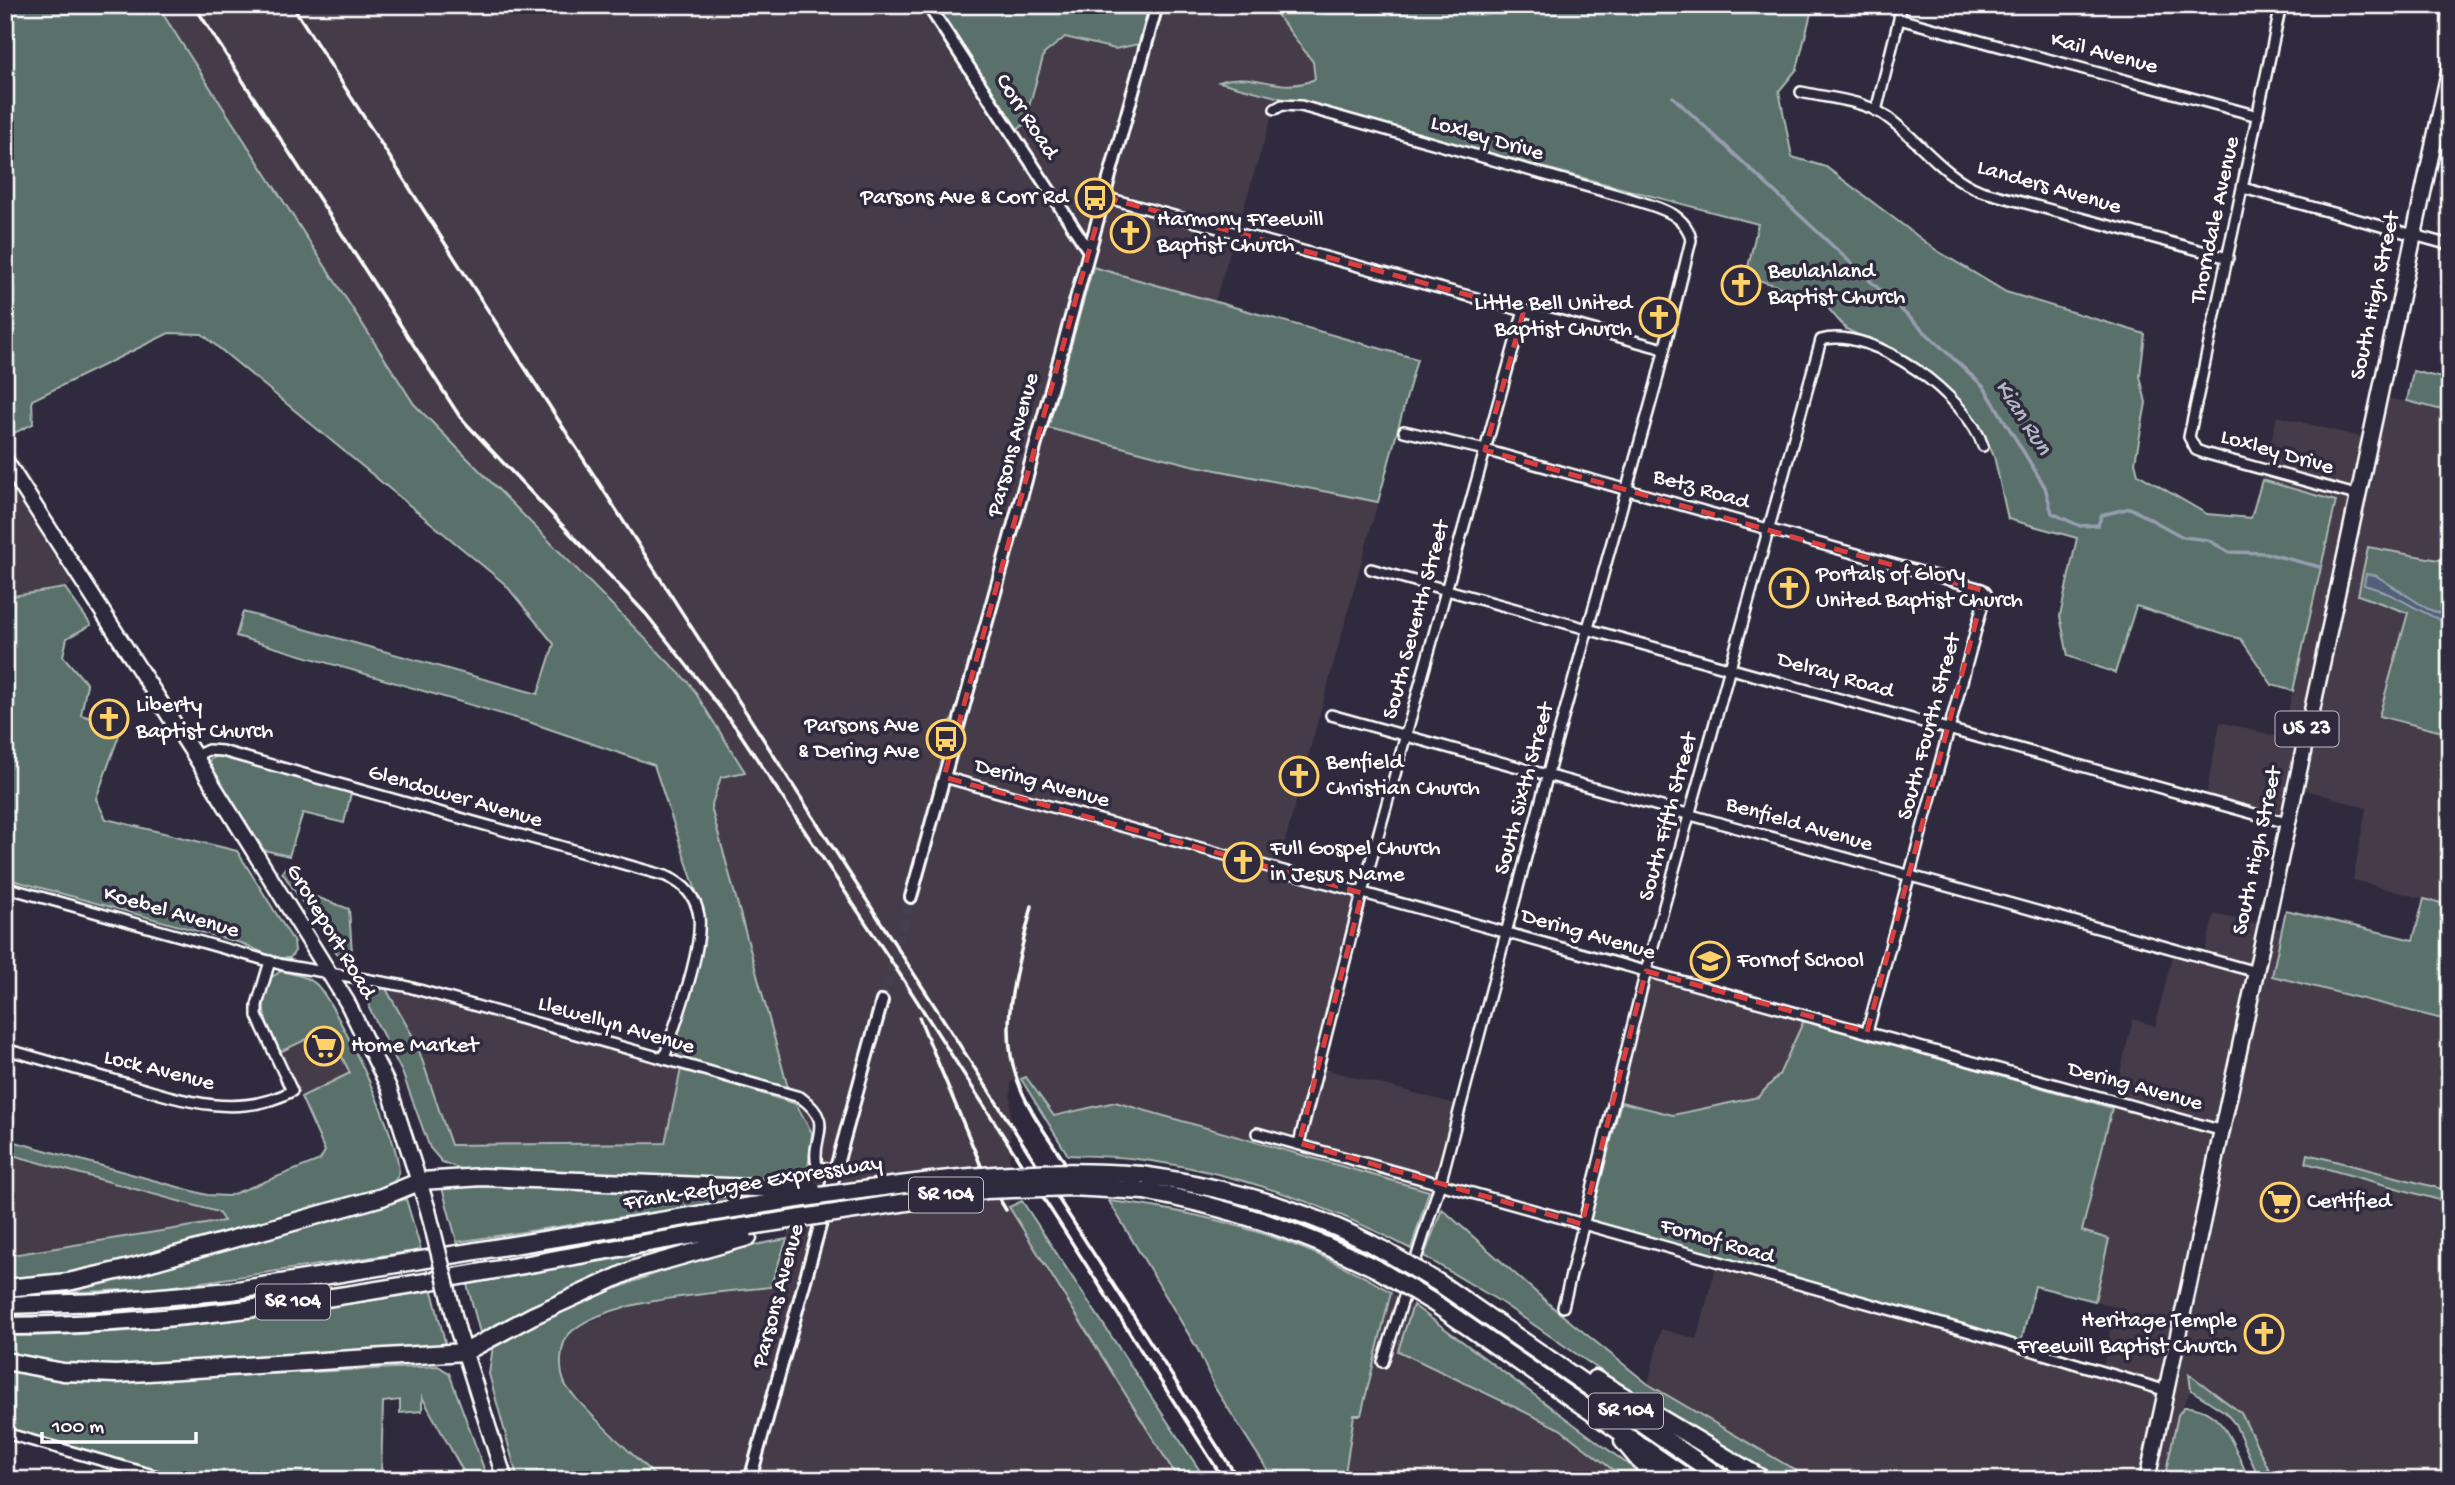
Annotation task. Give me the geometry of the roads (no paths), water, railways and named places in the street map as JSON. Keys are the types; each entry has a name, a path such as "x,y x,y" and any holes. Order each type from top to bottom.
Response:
{"highway":[{"name":"Frank-Refugee Expressway","path":"5,1305 103,1302 231,1291 860,1190 1004,1172 1060,1170 1254,1198 1317,1219 1382,1250 1439,1283 1724,1480"},
{"path":"5,1288 45,1286 130,1268 383,1198 421,1181 482,1177 860,1190"},
{"name":"Frank-Refugee Expressway","path":"5,1326 97,1324 223,1313 749,1232 924,1198 1031,1187 1142,1183 1261,1219 1377,1269 1434,1303 1690,1480"},
{"path":"5,1361 63,1372 126,1374 465,1352 532,1316 625,1274 749,1232"},
{"path":"1528,1342 1641,1404 1763,1480"},
{"path":"1611,1426 1638,1459 1663,1480"}],"main road":[{"name":"South High Street","path":"2147,1480 2356,495 2450,67"},
{"name":"Groveport Road","path":"5,460 195,756 368,1041 421,1181 458,1331 505,1480"}],"street":[{"name":"Corr Road","path":"928,5 1089,251"},
{"name":"Parsons Avenue","path":"911,897 1157,5"},
{"path":"1876,111 1899,19 1900,5"},
{"name":"Thorndale Avenue","path":"2191,443 2189,431 2281,5"},
{"path":"2430,5 2450,10"},
{"name":"Kail Avenue","path":"1899,19 2258,116"},
{"name":"Landers Avenue","path":"1801,92 1876,111 1909,134 1961,183 2228,258"},
{"name":"Loxley Drive","path":"1275,109 1282,105 1301,106 1628,198 1664,210 1685,223"},
{"path":"2243,188 2450,245"},
{"path":"1104,197 1664,349"},
{"name":"South Sixth Street","path":"1383,1362 1440,1184 1548,775 1627,490 1690,246 1685,223"},
{"name":"South Seventh Street","path":"1299,1143 1362,892 1524,310"},
{"name":"South Fifth Street","path":"1563,1307 1646,971 1821,340 1840,337 1858,341 1907,364 1963,411 1978,431 1983,446"},
{"name":"Betz Road","path":"1404,431 1485,450 1769,529 1982,589 1986,593"},
{"name":"Loxley Drive","path":"2191,443 2204,453 2356,495"},
{"name":"Delray Road","path":"1371,569 2287,823"},
{"name":"South Fourth Street","path":"1867,1032 1986,593"},
{"name":"Benfield Avenue","path":"1331,715 2256,972"},
{"name":"Glendower Avenue","path":"195,756 208,750 222,751 666,876 684,886 695,902 699,916 696,948 664,1059"},
{"name":"Dering Avenue","path":"944,776 2223,1131"},
{"name":"Koebel Avenue","path":"5,887 270,961 327,971"},
{"name":"Lock Avenue","path":"5,1049 190,1101 235,1106 277,1098 292,1091 257,1016 257,1006 270,961"},
{"name":"Llewellyn Avenue","path":"327,971 405,986 800,1097 811,1105 820,1124 817,1166 835,1172"},
{"name":"Parsons Avenue","path":"750,1480 882,1001"},
{"name":"Fornof Road","path":"1257,1133 1960,1329 2167,1391"},
{"path":"5,1433 171,1480"}],"water":[{"path":"2366,574 2375,575 2428,609 2450,617 2450,624 2364,585"}],"waterway":[{"name":"Kian Run","path":"1673,97 1984,387 2045,487 2052,513 2080,526 2098,525 2102,515 2130,508 2183,537 2208,540 2229,552 2265,553 2320,567"}],"tunnel":[{"path":"882,1001 911,897"}],"railway":[{"path":"194,5 460,417 646,614 737,729 901,976 1224,1480"},
{"path":"292,5 1239,1480"},
{"path":"1032,906 1012,992 1009,1036 1011,1058 1027,1102 1068,1167"},
{"path":"919,1017 984,1173 1006,1210"}],"place":[{"name":"Parsons Ave & Corr Rd","path":"1095,198"},
{"name":"Harmony Freewill Baptist Church","path":"1130,233"},
{"name":"Beulahland Baptist Church","path":"1741,285"},
{"name":"Little Bell United Baptist Church","path":"1659,317"},
{"name":"Portals of Glory United Baptist Church","path":"1789,588"},
{"name":"Liberty Baptist Church","path":"109,719"},
{"name":"Parsons Ave & Dering Ave","path":"946,739"},
{"name":"Benfield Christian Church","path":"1299,776"},
{"name":"Full Gospel Church in Jesus Name","path":"1243,862"},
{"name":"Fornof School","path":"1710,961"},
{"name":"Home Market","path":"324,1046"},
{"name":"Certified","path":"2280,1202"},
{"name":"Heritage Temple Freewill Baptist Church","path":"2264,1334"}]}
